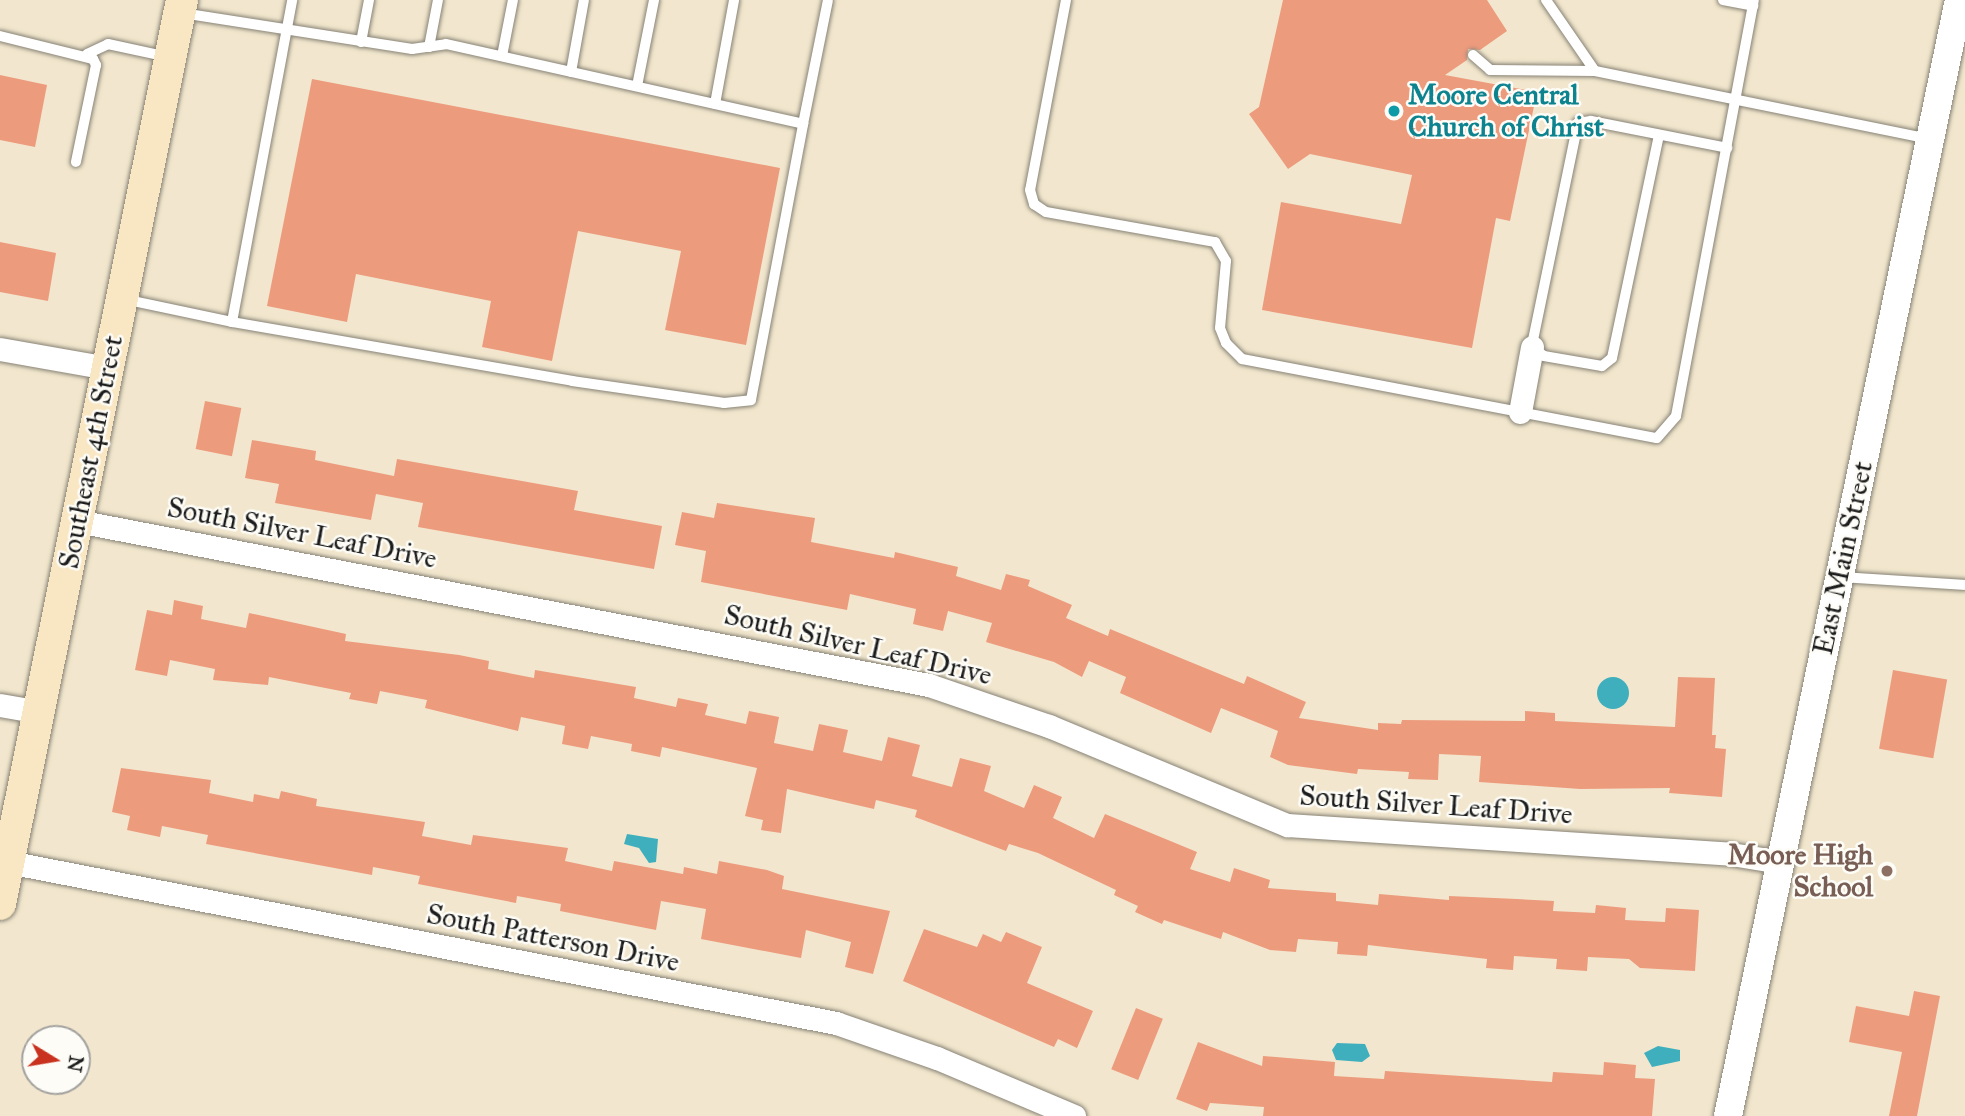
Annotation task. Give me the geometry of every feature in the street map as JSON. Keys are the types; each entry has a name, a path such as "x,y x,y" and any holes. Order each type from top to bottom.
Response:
{"main road":[{"name":"Southeast 4th Street","path":"0,904 180,6"}],"street":[{"name":"East Main Street","path":"1727,1116 1930,139 1950,70 1959,0"},
{"path":"1520,412 1532,347"},
{"path":"0,349 108,368"},
{"name":"South Silver Leaf Drive","path":"77,521 929,685 1049,726 1287,825 1731,855 1781,862"},
{"path":"0,705 39,712"},
{"name":"South Patterson Drive","path":"8,862 836,1023 915,1050 1074,1116"}],"lane":[{"path":"232,322 292,0"},
{"path":"361,42 369,0"},
{"path":"429,47 438,0"},
{"path":"502,57 513,0"},
{"path":"571,72 584,0"},
{"path":"637,86 654,0"},
{"path":"715,104 734,0"},
{"path":"122,298 232,322 586,383 724,403 751,400 828,0"},
{"path":"1066,0 1030,190 1034,204 1046,212 1215,242 1226,261 1220,328 1226,343 1242,359 1657,438 1676,416 1754,3 1723,0"},
{"path":"1546,0 1595,71"},
{"path":"180,6 287,32 412,49 446,44 803,124"},
{"path":"0,36 87,54 108,44 170,58"},
{"path":"76,162 96,65 87,54"},
{"path":"1473,55 1490,70 1595,71 1736,102 1930,139"},
{"path":"1659,135 1612,358 1602,366 1544,356 1532,347 1578,123 1591,121 1727,148"},
{"path":"1839,577 1965,585"}],"water":[{"path":"1613,677 1624,682 1629,693 1624,704 1613,709 1602,704 1597,693 1602,682"},
{"path":"627,834 658,839 656,862 649,863 639,848 624,844"},
{"path":"1337,1043 1365,1044 1370,1056 1362,1062 1336,1060 1332,1050"},
{"path":"1658,1046 1680,1050 1680,1061 1652,1067 1644,1053"}],"building":[{"name":"Moore Central Church of Christ","path":"1283,0 1487,0 1507,31 1480,50 1468,49 1467,60 1445,75 1537,92 1510,221 1496,218 1472,348 1262,310 1281,202 1401,224 1412,175 1310,154 1288,169 1249,114 1259,107"},
{"path":"0,75 47,85 35,147 0,140"},
{"path":"312,79 780,168 746,345 665,330 681,251 578,231 552,361 482,347 491,301 356,274 347,322 267,306"},
{"path":"0,242 56,253 48,301 0,292"},
{"path":"205,401 241,408 232,456 196,449"},
{"path":"252,440 316,451 315,460 394,476 397,459 578,491 574,510 662,526 654,569 418,527 423,503 376,494 371,520 275,503 279,484 245,478"},
{"path":"717,503 815,518 811,542 894,558 895,552 958,567 956,576 1001,590 1006,574 1030,580 1028,586 1072,605 1066,618 1108,636 1110,629 1244,684 1247,676 1306,702 1299,718 1378,730 1378,723 1401,724 1402,720 1525,721 1525,711 1555,713 1555,721 1675,727 1678,677 1715,678 1712,735 1716,735 1715,748 1726,749 1722,797 1669,793 1670,788 1580,789 1479,782 1481,756 1439,754 1438,780 1408,779 1409,772 1358,769 1357,774 1288,765 1270,757 1278,731 1221,708 1211,733 1120,693 1126,677 1089,661 1082,677 1054,662 986,642 992,623 948,611 943,631 913,624 916,609 850,594 847,610 701,582 706,551 675,545 682,512 714,518"},
{"path":"174,600 203,606 201,619 246,628 249,613 346,634 345,641 489,661 488,669 534,678 535,670 636,687 634,698 676,707 678,698 708,704 705,715 746,724 749,711 779,717 774,743 813,751 819,724 848,730 843,752 882,761 888,737 920,745 912,776 952,787 960,758 991,766 984,791 1024,808 1034,785 1062,797 1053,818 1094,838 1105,814 1197,852 1190,869 1230,882 1234,868 1270,880 1268,888 1336,893 1336,901 1378,905 1379,894 1449,900 1449,896 1554,901 1553,911 1595,913 1596,905 1626,908 1625,920 1665,922 1666,908 1699,910 1695,971 1640,968 1629,959 1588,957 1587,971 1556,969 1557,959 1514,956 1513,970 1486,968 1487,959 1368,945 1367,956 1337,954 1338,942 1298,939 1296,952 1270,950 1223,932 1221,939 1164,920 1162,924 1135,912 1138,906 1114,895 1116,890 1038,853 1009,844 1006,851 915,817 917,810 876,800 874,809 787,789 781,833 761,830 763,820 745,816 757,768 662,747 660,757 631,751 632,744 591,736 588,749 562,744 565,726 521,717 518,731 425,708 427,700 380,691 377,704 349,699 351,693 269,677 268,685 213,680 215,669 170,660 167,676 135,670 147,610 172,615"},
{"path":"1893,670 1947,680 1933,758 1879,749"},
{"path":"121,768 211,780 209,793 253,802 254,794 279,799 281,791 317,799 316,806 425,822 422,836 471,845 473,835 568,848 565,861 612,871 614,861 683,874 684,867 717,874 719,861 784,876 782,889 890,911 873,974 845,967 851,942 806,930 801,958 701,939 706,909 661,901 656,930 560,911 561,904 517,896 516,903 418,884 420,876 373,867 372,875 206,844 208,835 162,826 160,837 127,830 130,816 112,812"},
{"path":"924,929 977,947 983,934 1001,942 1006,932 1042,947 1027,983 1093,1011 1077,1048 1058,1039 1054,1047 903,981"},
{"path":"1914,991 1940,996 1917,1116 1889,1116 1902,1052 1849,1042 1856,1006 1909,1016"},
{"path":"1136,1008 1163,1019 1138,1080 1111,1069"},
{"path":"1198,1042 1262,1066 1263,1056 1335,1062 1334,1076 1384,1079 1385,1071 1552,1082 1553,1072 1603,1075 1604,1062 1636,1065 1635,1078 1655,1079 1652,1116 1263,1116 1264,1107 1210,1103 1207,1111 1176,1099"}],"place":[{"name":"Moore Central Church of Christ","path":"1394,111"},
{"name":"Moore High School","path":"1887,871"}]}
